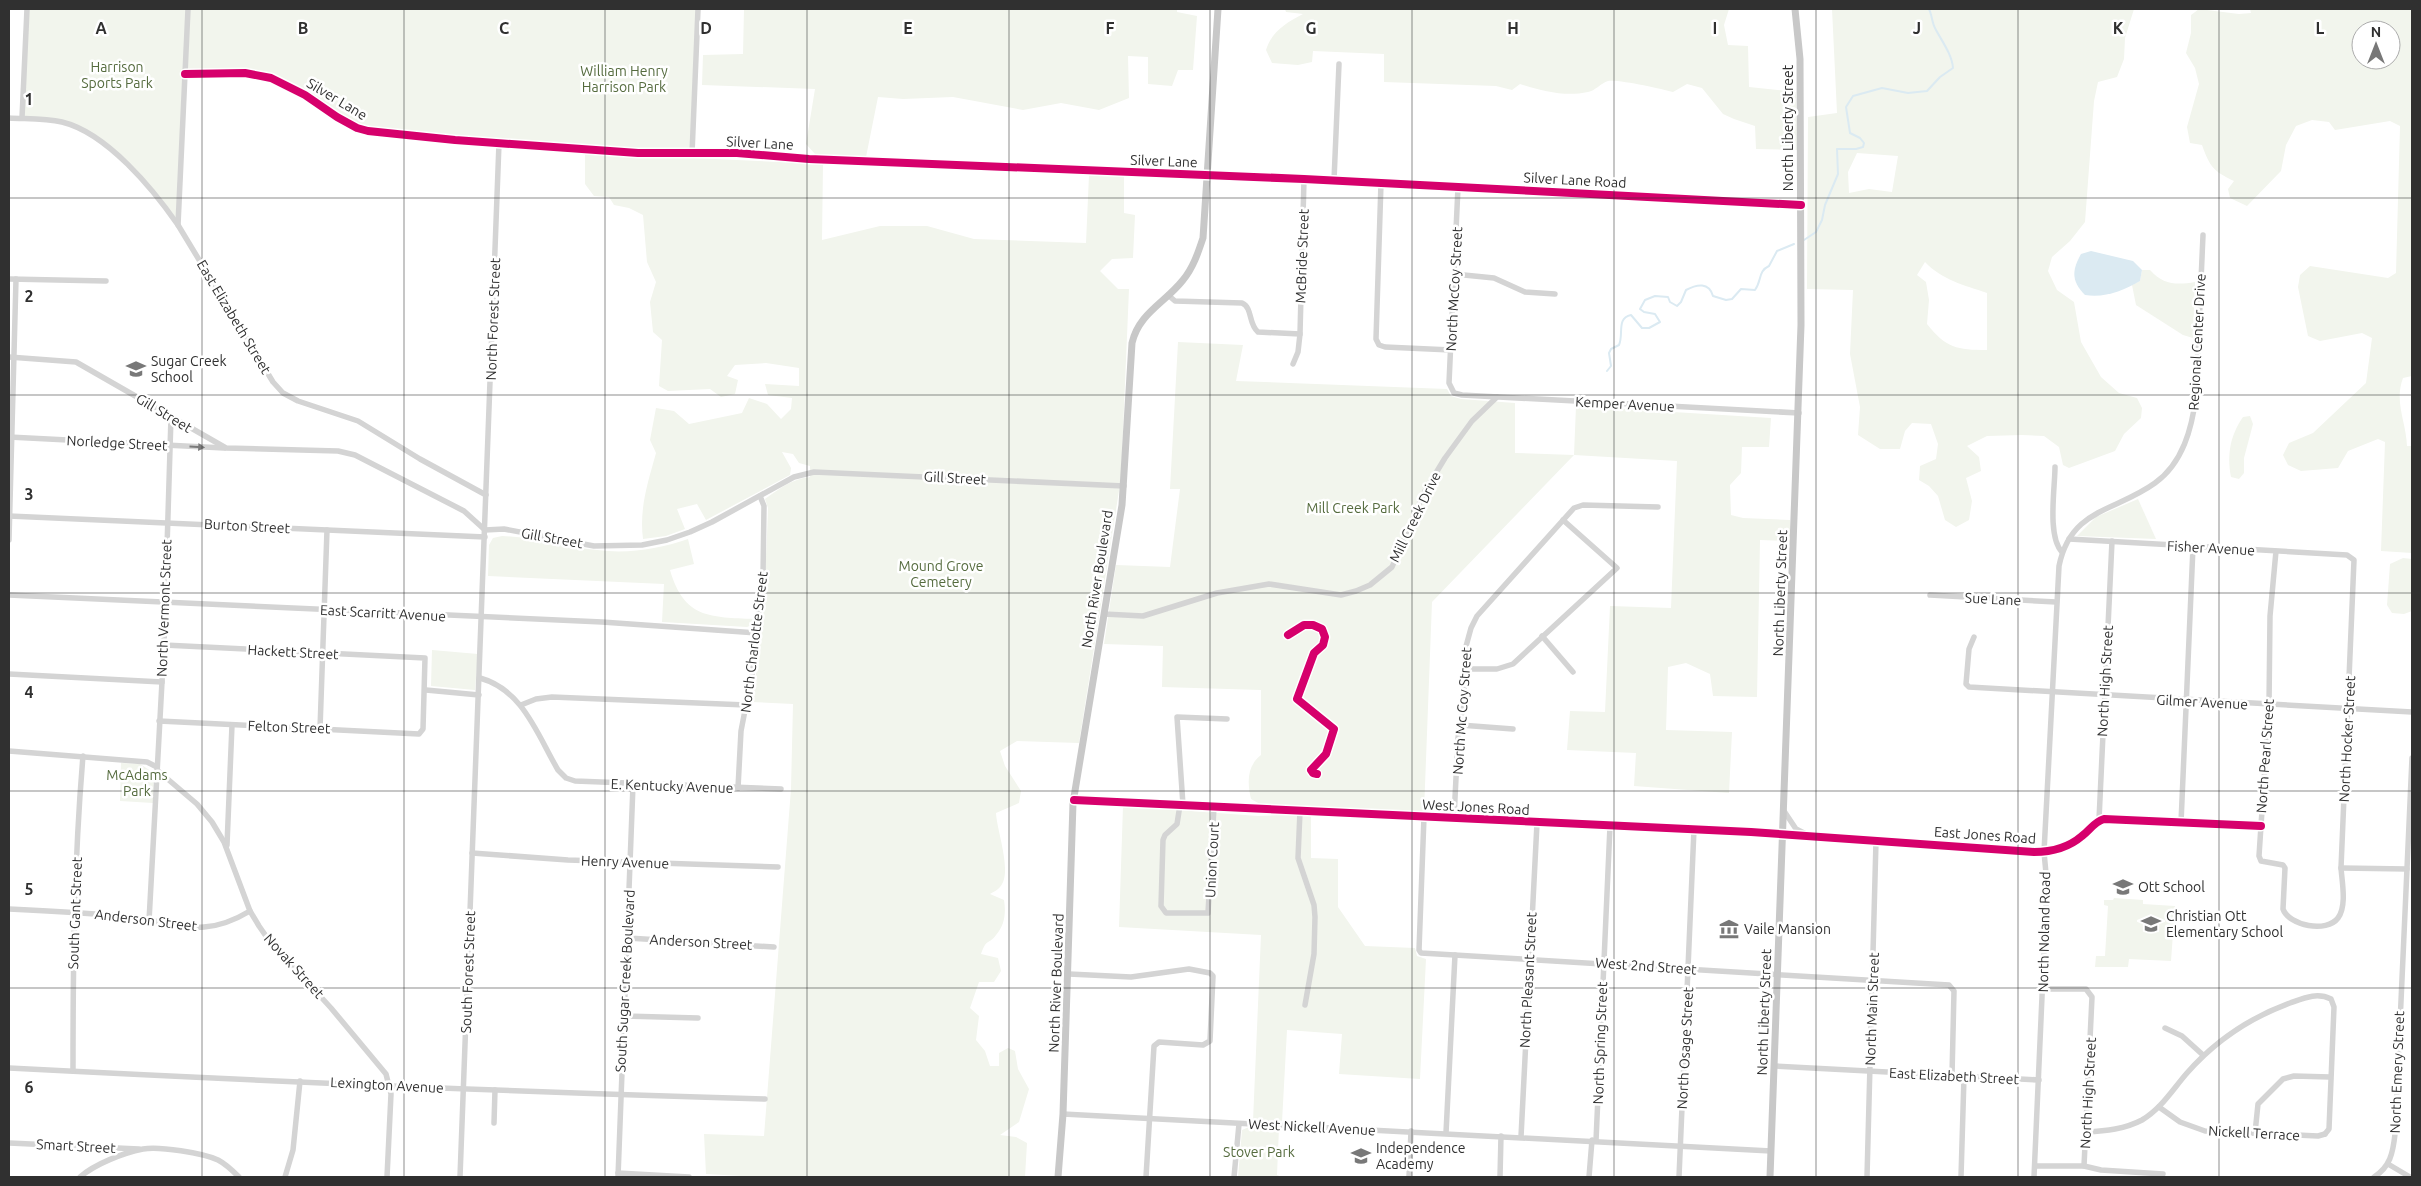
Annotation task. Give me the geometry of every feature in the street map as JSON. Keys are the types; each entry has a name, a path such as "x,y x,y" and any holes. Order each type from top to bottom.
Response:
{"main road":[{"name":"North River Boulevard","path":"1058,1177 1063,1114 1069,974 1074,800 1124,486 1132,343 1138,324 1184,280 1198,253 1206,225 1218,9"},
{"name":"North Liberty Street","path":"1770,1177 1801,324 1800,59 1795,9"}],"street":[{"path":"22,118 27,9"},
{"path":"178,225 188,9"},
{"path":"692,154 698,9"},
{"path":"1334,180 1339,64"},
{"name":"Silver Lane","path":"185,74 245,73 271,78 305,95 337,117 368,132 638,153 737,154 809,159 1348,181"},
{"name":"East Elizabeth Street","path":"9,118 63,122 89,134 125,164 162,202 178,225 273,382 283,392 298,401 358,422 486,495"},
{"name":"North Forest Street","path":"485,533 499,143"},
{"name":"McBride Street","path":"1293,364 1298,352 1300,334 1304,179"},
{"name":"Silver Lane Road","path":"1348,181 1801,205"},
{"path":"1381,183 1376,339 1379,345 1386,347 1451,350"},
{"name":"North McCoy Street","path":"1453,391 1450,383 1458,187"},
{"name":"Regional Center Drive","path":"2068,538 2092,515 2156,483 2172,466 2186,444 2196,396 2203,235"},
{"path":"1454,274 1494,278 1525,292 1555,294"},
{"path":"9,279 106,281"},
{"path":"9,540 11,357 16,279"},
{"path":"1168,296 1175,301 1242,303 1248,308 1251,324 1258,332 1300,334"},
{"name":"Gill Street","path":"11,357 76,362 226,448 338,451 355,455 464,511 485,533 504,530 594,546 642,545 690,532 794,476 814,472 1124,486"},
{"name":"Kemper Avenue","path":"1453,391 1462,395 1799,413"},
{"name":"Mill Creek Drive","path":"1104,614 1142,616 1212,594 1259,585 1276,584 1308,591 1341,594 1356,591 1370,585 1392,567 1425,491 1445,458 1472,421 1497,397"},
{"name":"North Vermont Street","path":"149,921 164,645 171,416"},
{"name":"Norledge Street","path":"10,437 226,448"},
{"path":"2056,467 2053,525 2057,545 2062,552"},
{"name":"North Charlotte Street","path":"738,788 741,731 757,632 763,577 764,506 760,496"},
{"name":"North Mc Coy Street","path":"1454,818 1467,639 1477,616 1574,508 1583,505 1658,507"},
{"name":"Burton Street","path":"9,516 327,530 485,533"},
{"path":"1465,669 1507,668 1617,568 1563,520"},
{"path":"320,729 321,653 327,530"},
{"path":"426,690 479,695 485,533"},
{"name":"Fisher Avenue","path":"2068,538 2347,555 2353,559"},
{"name":"North Noland Road","path":"2034,1177 2047,884 2044,852 2051,693 2056,602 2062,552 2068,538"},
{"name":"North High Street","path":"2099,820 2112,541"},
{"path":"2181,823 2193,547"},
{"name":"North Pearl Street","path":"2276,551 2270,616 2269,705 2259,856 2262,861 2278,864 2285,868 2283,909 2286,915 2300,924 2311,925 2333,923 2338,918"},
{"name":"North Hocker Street","path":"2338,918 2342,905 2355,564 2353,559"},
{"name":"East Scarritt Avenue","path":"9,595 602,622 757,632"},
{"name":"Sue Lane","path":"1930,596 2056,602"},
{"path":"1542,636 1572,672"},
{"name":"Gilmer Avenue","path":"1974,637 1969,649 1967,685 2051,693 2412,712"},
{"name":"Hackett Street","path":"164,645 423,658 427,660 426,690"},
{"path":"9,674 162,682"},
{"path":"480,678 500,686 520,705 536,699 552,697 746,705"},
{"name":"Felton Street","path":"159,721 419,734 423,729 426,690"},
{"name":"South Forest Street","path":"460,1177 479,695"},
{"name":"E. Kentucky Avenue","path":"520,705 558,770 565,777 576,781 633,785 781,789"},
{"path":"1182,805 1177,717 1227,718"},
{"path":"226,850 232,725"},
{"path":"1460,725 1513,729"},
{"path":"9,752 147,762 157,769"},
{"name":"South Gant Street","path":"73,1071 74,912 77,822 83,756"},
{"name":"North Emery Street","path":"2388,1164 2393,1151 2395,1134 2412,758"},
{"name":"Novak Street","path":"157,769 197,804 212,822 226,850 250,911 268,939 331,1008 386,1074 390,1084"},
{"name":"South Sugar Creek Boulevard","path":"618,1175 633,785"},
{"name":"West Jones Road","path":"1074,800 1694,829 1876,840"},
{"name":"Union Court","path":"1182,805 1178,824 1165,835 1164,840 1161,906 1166,913 1208,913 1214,806"},
{"path":"1300,811 1298,858 1314,905 1315,917 1314,954 1305,1005"},
{"path":"1784,811 1796,830 1810,836"},
{"name":"West 2nd Street","path":"1424,817 1420,951 1425,954 1604,963 1949,985 1954,991 1952,1076"},
{"path":"2099,820 2111,818 2261,826"},
{"name":"East Jones Road","path":"1876,840 2044,852 2073,843 2099,820"},
{"name":"North Pleasant Street","path":"1521,1137 1537,823"},
{"name":"North Spring Street","path":"1589,1177 1594,1140 1610,826"},
{"name":"North Osage Street","path":"1679,1177 1694,829"},
{"name":"North Main Street","path":"1867,1177 1876,840"},
{"name":"Henry Avenue","path":"472,853 630,862 778,867"},
{"path":"2342,868 2407,869"},
{"name":"Anderson Street","path":"9,909 74,912 180,926 202,927 219,925 235,920 250,911"},
{"name":"Anderson Street","path":"628,938 774,947"},
{"path":"1446,1133 1455,955"},
{"path":"1069,974 1131,977 1189,969 1210,973 1214,981 1210,1041 1203,1045 1159,1042 1156,1044 1146,1177"},
{"name":"North High Street","path":"2042,989 2086,989 2092,997 2084,1166"},
{"path":"2086,1132 2106,1131 2128,1126 2143,1119 2159,1107 2203,1056 2238,1028 2272,1010 2308,997 2325,996 2331,999 2334,1007 2330,1077 2294,1076 2283,1078 2258,1104 2255,1133"},
{"path":"624,1016 698,1018"},
{"path":"2165,1028 2182,1036 2203,1056"},
{"name":"East Elizabeth Street","path":"1775,1066 2039,1080"},
{"name":"Lexington Avenue","path":"9,1068 390,1084 463,1090 765,1099"},
{"path":"1961,1177 1964,1077"},
{"name":"Nickell Terrace","path":"2159,1107 2190,1127 2205,1131 2327,1136 2329,1129 2330,1077"},
{"path":"285,1177 293,1150 300,1081"},
{"path":"387,1177 390,1084"},
{"path":"494,1122 495,1090"},
{"name":"West Nickell Avenue","path":"1063,1114 1594,1140 1771,1151"},
{"path":"1234,1177 1239,1124"},
{"path":"1409,1177 1412,1131"},
{"path":"1500,1177 1501,1136"},
{"name":"Smart Street","path":"9,1143 186,1152 218,1160 239,1177"},
{"path":"80,1177 108,1161 144,1149"},
{"path":"2374,1177 2388,1164 2410,1177"},
{"path":"2035,1166 2084,1166 2102,1170 2163,1174"},
{"path":"618,1175 689,1177"}],"green space":[{"name":"William Henry Harrison Park","path":"27,9 698,9 692,154 499,143 357,128 305,95 258,74 185,74 178,225 128,166 98,141 60,121 22,118"},
{"path":"744,9 1177,9 1177,12 1197,16 1193,70 1178,70 1172,86 1148,84 1148,57 1128,56 1129,98 1099,110 1061,103 1023,110 953,97 903,99 878,97 866,157 815,154 806,144 815,89 702,85 703,55 743,54"},
{"path":"1285,9 1729,9 1724,25 1728,45 1748,46 1749,87 1796,92 1797,150 1756,149 1755,126 1723,114 1702,88 1687,84 1673,92 1630,83 1608,81 1591,91 1562,94 1520,84 1512,90 1496,86 1384,82 1384,54 1313,51 1312,62 1298,65 1272,63 1266,50 1272,38 1285,24 1303,14 1286,12"},
{"path":"1832,9 2134,9 2125,38 2124,59 2117,77 2098,82 2094,101 2085,222 2070,241 2052,257 2048,271 2057,290 2074,302 2081,342 2101,377 2119,393 2137,398 2142,408 2141,418 2124,434 2115,451 2069,468 2063,465 2059,447 2044,436 1987,436 1967,446 1979,457 1981,471 1966,478 1972,501 1969,520 1956,527 1945,520 1938,496 1929,486 1919,480 1920,466 1936,459 1938,444 1931,424 1912,423 1905,431 1900,449 1880,449 1858,435 1860,407 1850,354 1853,290 1807,289 1808,117 1837,113","holes":["1857,153 1898,156 1892,192 1869,189 1849,193 1848,172","1925,262 1946,278 1987,293 1987,350 1960,348 1946,343 1927,324 1929,300 1926,282 1917,275"]},
{"path":"2199,9 2239,14 2251,13 2250,9 2412,9 2412,376 2403,378 2400,403 2407,446 2412,446 2412,553 2381,551 2385,442 2378,439 2348,451 2338,468 2301,471 2288,465 2283,455 2289,443 2313,433 2366,383 2372,338 2362,333 2320,341 2308,336 2298,287 2300,275 2310,266 2388,278 2396,273 2400,126 2390,121 2335,130 2329,122 2312,120 2296,126 2286,145 2281,171 2247,206 2230,198 2228,189 2234,181 2213,168 2202,145 2190,143 2187,127 2199,84 2195,68 2186,53 2191,33 2191,15"},
{"name":"Mound Grove Cemetery","path":"585,153 823,164 822,240 880,226 927,226 974,239 1086,243 1089,175 1124,175 1124,213 1135,215 1133,258 1112,259 1100,271 1118,289 1129,289 1121,478 1079,743 1017,741 1000,751 1005,766 1021,791 1019,803 996,813 1005,862 1005,872 1004,881 1000,887 990,894 1004,900 1005,914 999,931 987,943 981,954 998,958 1001,971 994,982 979,982 970,1008 979,1016 976,1040 985,1051 990,1066 999,1066 999,1053 1008,1048 1015,1051 1018,1069 1029,1089 1019,1122 1000,1135 1016,1137 1027,1143 1025,1177 759,1177 706,1174 704,1134 764,1136 791,789 793,704 752,702 765,582 768,508 765,499 791,482 810,477 810,466 799,463 793,454 782,452 791,468 790,475 706,520 697,504 677,509 685,529 666,536 643,539 643,506 656,453 650,440 656,408 674,411 689,424 742,413 749,398 767,404 781,419 791,409 792,398 768,395 765,384 799,386 799,368 766,363 735,365 727,376 738,380 735,394 721,397 710,389 668,391 659,386 662,340 653,332 650,302 656,282 647,262 643,215 629,208 614,205 609,197 594,196 585,184"},
{"path":"2142,270 2150,270 2160,279 2171,283 2195,282 2193,338 2183,335 2136,305 2132,285 2140,281"},
{"name":"Mill Creek Park","path":"1178,342 1243,345 1236,381 1447,389 1451,396 1461,399 1515,403 1515,453 1574,455 1432,602 1424,812 1260,804 1251,799 1249,775 1256,759 1261,755 1261,690 1162,687 1163,646 1104,644 1116,565 1170,567 1180,489 1170,489"},
{"path":"1576,406 1771,418 1769,447 1742,447 1741,473 1730,485 1731,515 1743,518 1790,520 1790,541 1760,540 1757,697 1713,696 1710,674 1686,663 1668,667 1666,730 1732,732 1729,793 1634,786 1636,753 1567,750 1570,711 1605,712 1610,606 1671,608 1677,461 1574,455"},
{"path":"2250,416 2253,424 2244,458 2244,473 2239,479 2231,477 2229,461 2232,438 2243,417"},
{"path":"2138,499 2156,539 2077,536 2096,517"},
{"path":"502,536 609,551 655,548 688,539 694,564 670,570 683,598 691,607 701,612 712,616 754,619 752,625 747,627 662,622 664,584 488,576 489,545 493,538"},
{"path":"2403,558 2412,559 2412,611 2404,614 2392,613 2387,605 2390,564"},
{"path":"432,650 478,654 475,690 431,686"},
{"name":"McAdams Park","path":"121,763 140,764 154,773 153,803 120,801"},
{"path":"1123,806 1258,816 1311,814 1311,858 1338,859 1338,907 1365,946 1415,948 1417,956 1426,959 1420,1079 1339,1074 1342,1034 1287,1030 1282,1122 1253,1121 1261,935 1119,927"},
{"path":"2114,898 2143,900 2143,904 2175,906 2171,961 2129,959 2128,967 2095,967 2096,956 2105,956 2108,906 2104,905 2104,900 2113,900"},
{"name":"Stover Park","path":"1249,1127 1279,1128 1277,1175 1282,1177 1238,1177 1242,1130"}],"shaded area":[{"path":"2091,251 2133,261 2142,270 2140,281 2114,293 2085,295 2077,285 2074,275 2081,254"}],"waterway":[{"path":"1804,240 1816,232 1822,220 1825,205 1838,174 1837,149 1863,147 1864,143 1860,138 1850,133 1846,107 1853,96 1882,88 1908,93 1927,91 1940,77 1953,68 1948,52 1934,26 1929,9"},
{"path":"1607,371 1611,366 1609,353 1611,349 1619,345 1622,323 1626,317 1631,315 1642,328 1649,328 1660,322 1655,314 1644,312 1640,309 1645,300 1655,296 1668,297 1670,302 1677,306 1681,302 1686,290 1694,286 1706,286 1713,296 1726,300 1732,299 1741,289 1755,290 1763,270 1769,266 1777,251 1794,244"}],"cycle path":[{"path":"185,74 245,73 271,78 305,95 357,128 368,131 455,140 638,153 737,153 809,159 1304,179 1801,205"},
{"path":"1288,635 1304,625 1313,625 1322,629 1325,637 1323,645 1314,653 1297,699 1334,729 1326,754 1311,770 1317,774"},
{"path":"1074,800 1751,832 2034,852 2053,850 2065,846 2077,840 2095,824 2104,819 2261,826"}],"place":[{"name":"Sugar Creek School","path":"136,369"},
{"name":"Ott School","path":"2123,887"},
{"name":"Christian Ott Elementary School","path":"2151,924"},
{"name":"Vaile Mansion","path":"1729,929"},
{"name":"Independence Academy","path":"1361,1156"}],"park label":[{"name":"Harrison Sports Park","path":"117,76"}]}
